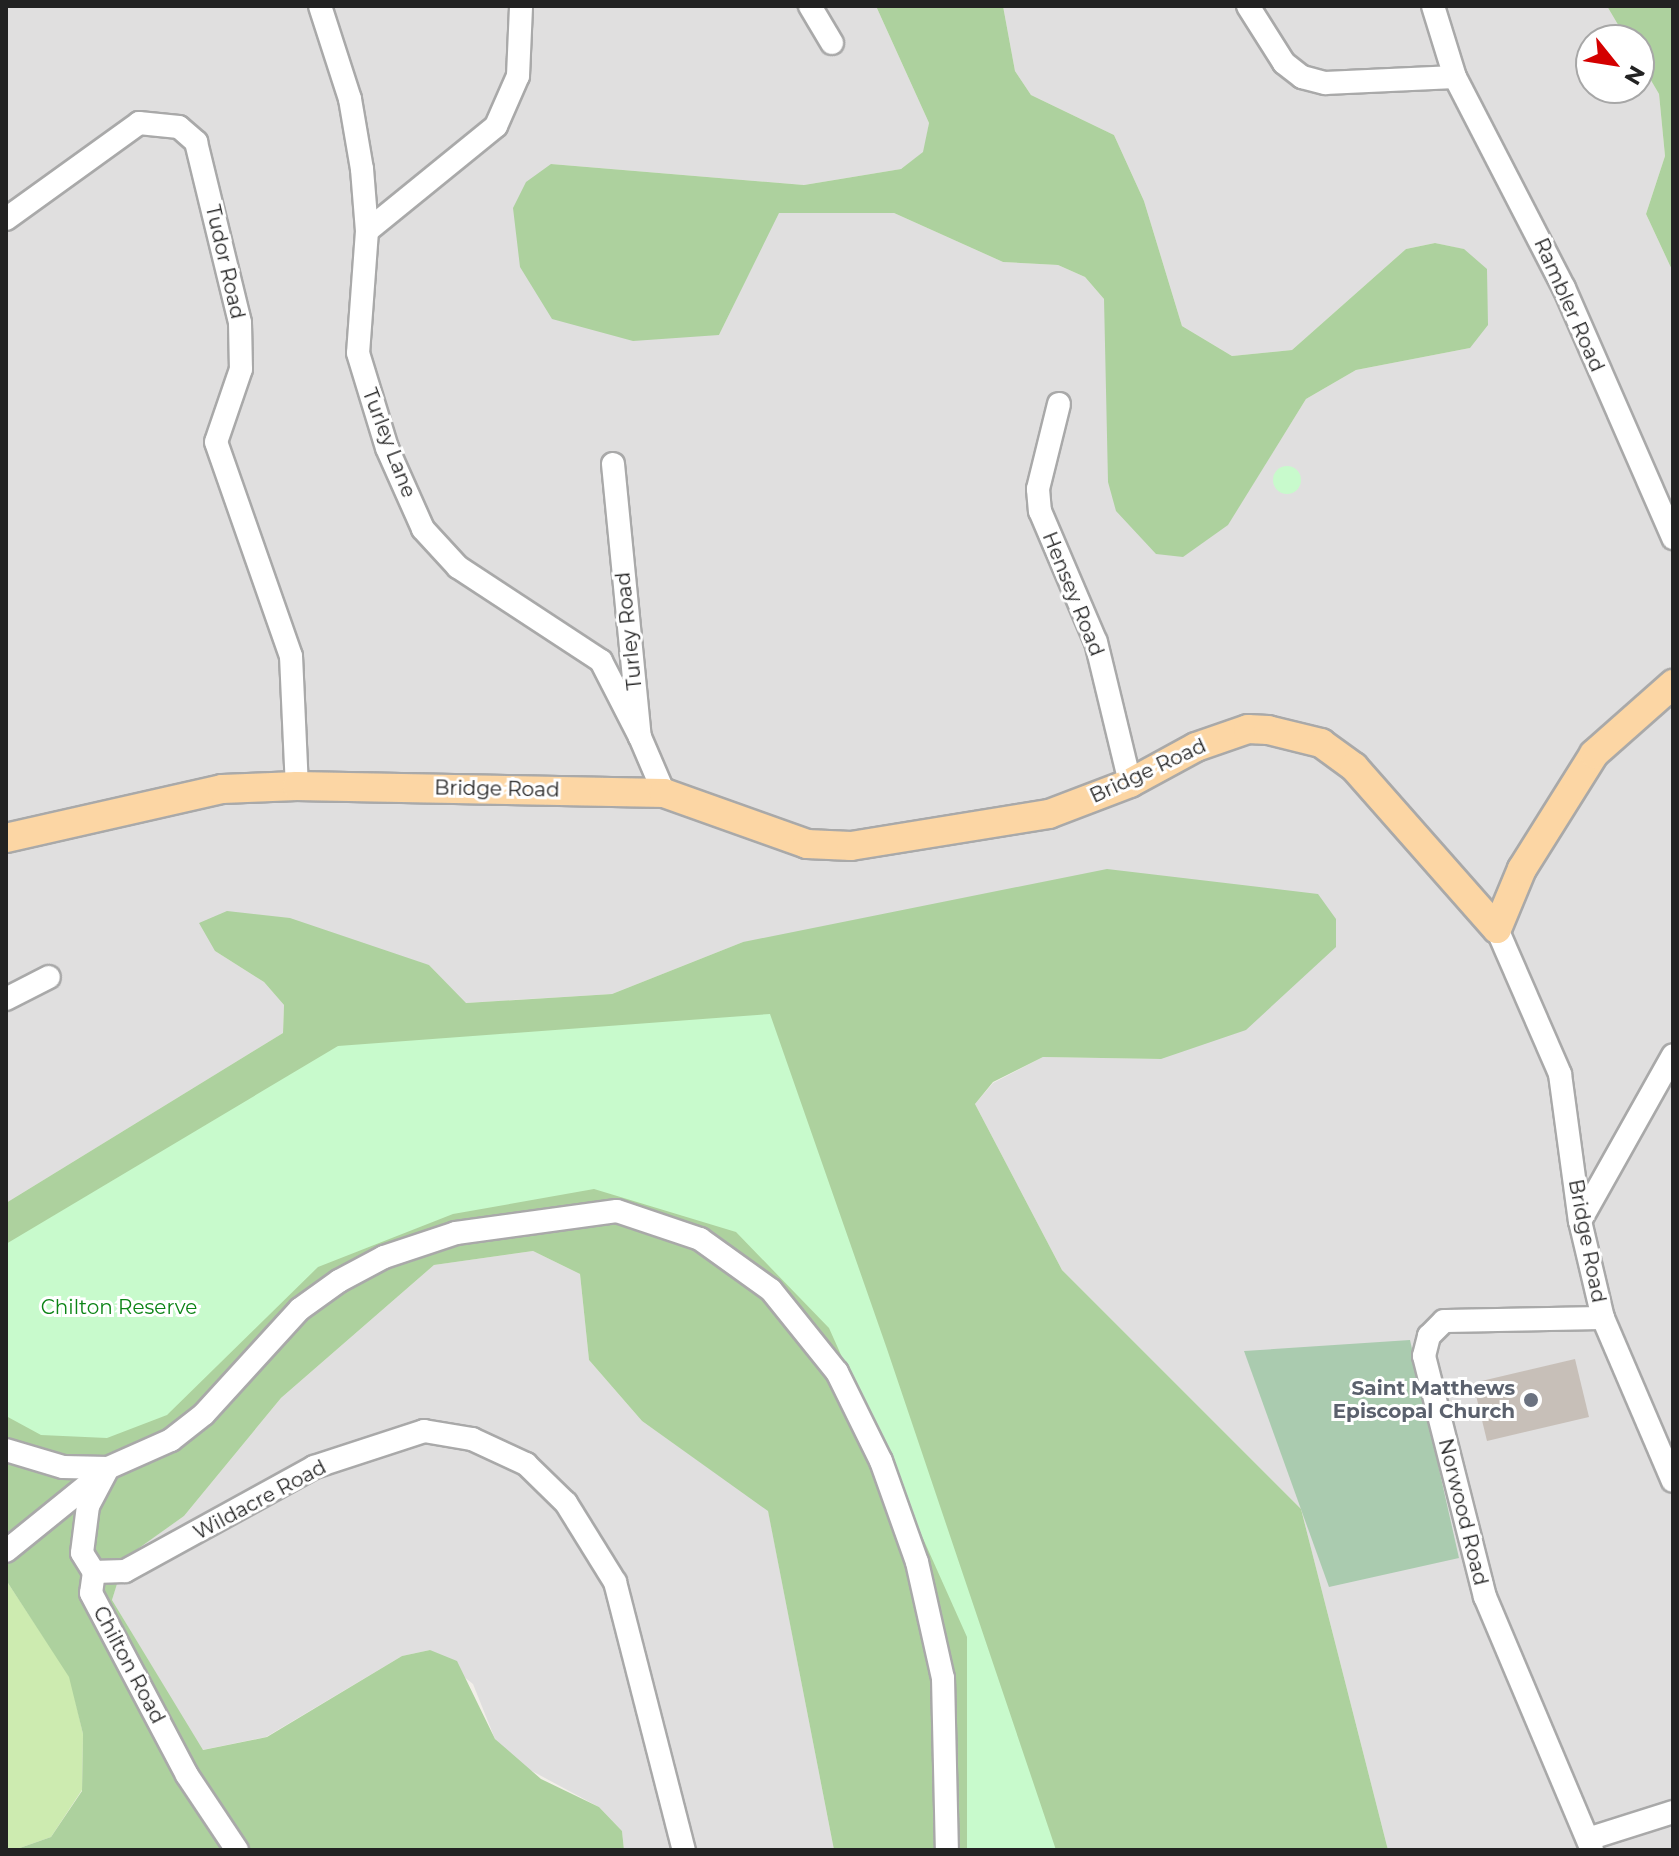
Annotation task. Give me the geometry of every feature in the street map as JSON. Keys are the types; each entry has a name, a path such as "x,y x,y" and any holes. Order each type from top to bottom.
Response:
{"main road":[{"path":"1497,929 1522,869 1594,754 1673,684"},
{"name":"Bridge Road","path":"6,838 222,789 297,786 664,793 807,844 851,846 1049,814 1130,783 1196,747 1248,729 1321,743 1376,788 1497,929"}],"street":[{"name":"Turley Lane","path":"320,6 350,99 367,231 358,353 370,404 423,529 458,567 601,661 640,737"},
{"path":"367,231 496,126 518,76 521,6"},
{"path":"810,6 832,43"},
{"path":"1248,6 1284,63 1302,77 1325,83 1455,77"},
{"name":"Rambler Road","path":"1433,6 1455,77 1564,288 1673,538"},
{"name":"Tudor Road","path":"6,219 139,123 179,127 196,142 240,323 241,369 216,442 291,656 297,786"},
{"name":"Hensey Road","path":"1059,404 1038,489 1040,511 1096,642 1130,783"},
{"name":"Turley Road","path":"613,464 640,737 664,793"},
{"name":"Bridge Road","path":"1497,929 1560,1074 1580,1221 1603,1318 1673,1481"},
{"path":"6,999 49,977"},
{"path":"1580,1221 1673,1055"},
{"path":"6,1551 108,1468 171,1440 204,1414 300,1309 384,1257 456,1233 617,1211 700,1239 771,1290 837,1372 881,1461 917,1562 943,1678 947,1850"},
{"name":"Norwood Road","path":"1590,1844 1485,1597 1424,1356 1429,1336 1444,1321 1603,1318"},
{"name":"Wildacre Road","path":"94,1572 125,1571 314,1467 424,1431 472,1439 526,1464 566,1503 615,1582 684,1850"},
{"path":"6,1450 41,1463 108,1468"},
{"name":"Chilton Road","path":"108,1468 88,1506 82,1553 94,1572 91,1593 115,1644 237,1850"},
{"path":"1590,1844 1673,1812"}],"shaded area":[{"path":"6,6 876,6 929,123 924,152 901,169 804,185 551,164 719,335 778,213 894,213 1003,262 1058,265 1085,277 1104,299 1110,329 1228,524 1306,399 1356,370 1470,348 1487,270 1463,249 1435,243 1406,249 1292,350 1232,356 1182,326 1144,201 1114,135 1031,95 1015,71 1003,6 1607,6 1618,24 1575,24 1575,104 1655,104 1655,87 1659,94 1665,156 1646,214 1673,272 1673,1850 1388,1850 1301,1509 1062,1270 975,1104 993,1083 1043,1057 1161,1059 743,942 612,994 465,1003 429,965 215,951 264,982 284,1005 283,1033 6,1203"},
{"path":"533,1251 580,1274 589,1360 642,1421 768,1510 834,1850 624,1850 622,1831 599,1807 517,1763 495,1739 473,1684 430,1650 402,1656 266,1737 202,1750 112,1600 124,1558 184,1516 281,1398 434,1265"}],"green space":[{"path":"876,6 1003,6 1015,71 1031,95 1114,135 1144,201 1182,326 1232,356 1292,350 1406,249 1435,243 1464,249 1487,269 1488,325 1470,348 1356,370 1306,399 1228,525 1183,557 1156,554 1116,511 1108,482 1104,299 1085,277 1058,265 1003,262 894,213 779,213 719,335 633,341 552,319 520,267 513,208 526,182 551,164 804,185 901,169 923,152 929,123"},
{"path":"1607,6 1673,6 1673,272 1646,214 1665,156 1659,94 1655,87 1655,24 1618,24"},
{"path":"1287,466 1297,470 1301,480 1297,490 1287,494 1277,490 1273,480 1277,470"},
{"path":"1107,869 1318,894 1336,919 1336,947 1246,1030 1161,1059 1043,1057 993,1082 975,1104 1062,1270 1301,1509 1388,1850 834,1850 768,1511 642,1421 589,1360 580,1274 533,1251 434,1265 281,1398 184,1516 125,1558 112,1600 203,1750 267,1737 402,1656 430,1650 457,1661 495,1739 541,1779 599,1807 622,1831 624,1850 14,1850 51,1837 82,1791 83,1734 69,1677 6,1580 6,1203 283,1033 284,1005 264,982 215,951 199,923 227,911 290,918 429,965 466,1003 612,994 743,942"},
{"name":"Chilton Reserve","path":"770,1014 1056,1850 967,1850 967,1637 829,1328 736,1232 594,1189 453,1214 318,1267 167,1415 107,1438 41,1435 6,1416 6,1244 338,1046"},
{"path":"1410,1340 1459,1558 1329,1587 1244,1351"},
{"path":"6,1580 70,1677 83,1734 82,1790 51,1837 14,1850 6,1850"}],"building":[{"name":"Saint Matthews Episcopal Church","path":"1575,1359 1589,1417 1487,1441 1473,1383"}],"place":[{"name":"Saint Matthews Episcopal Church","path":"1531,1400"}]}
